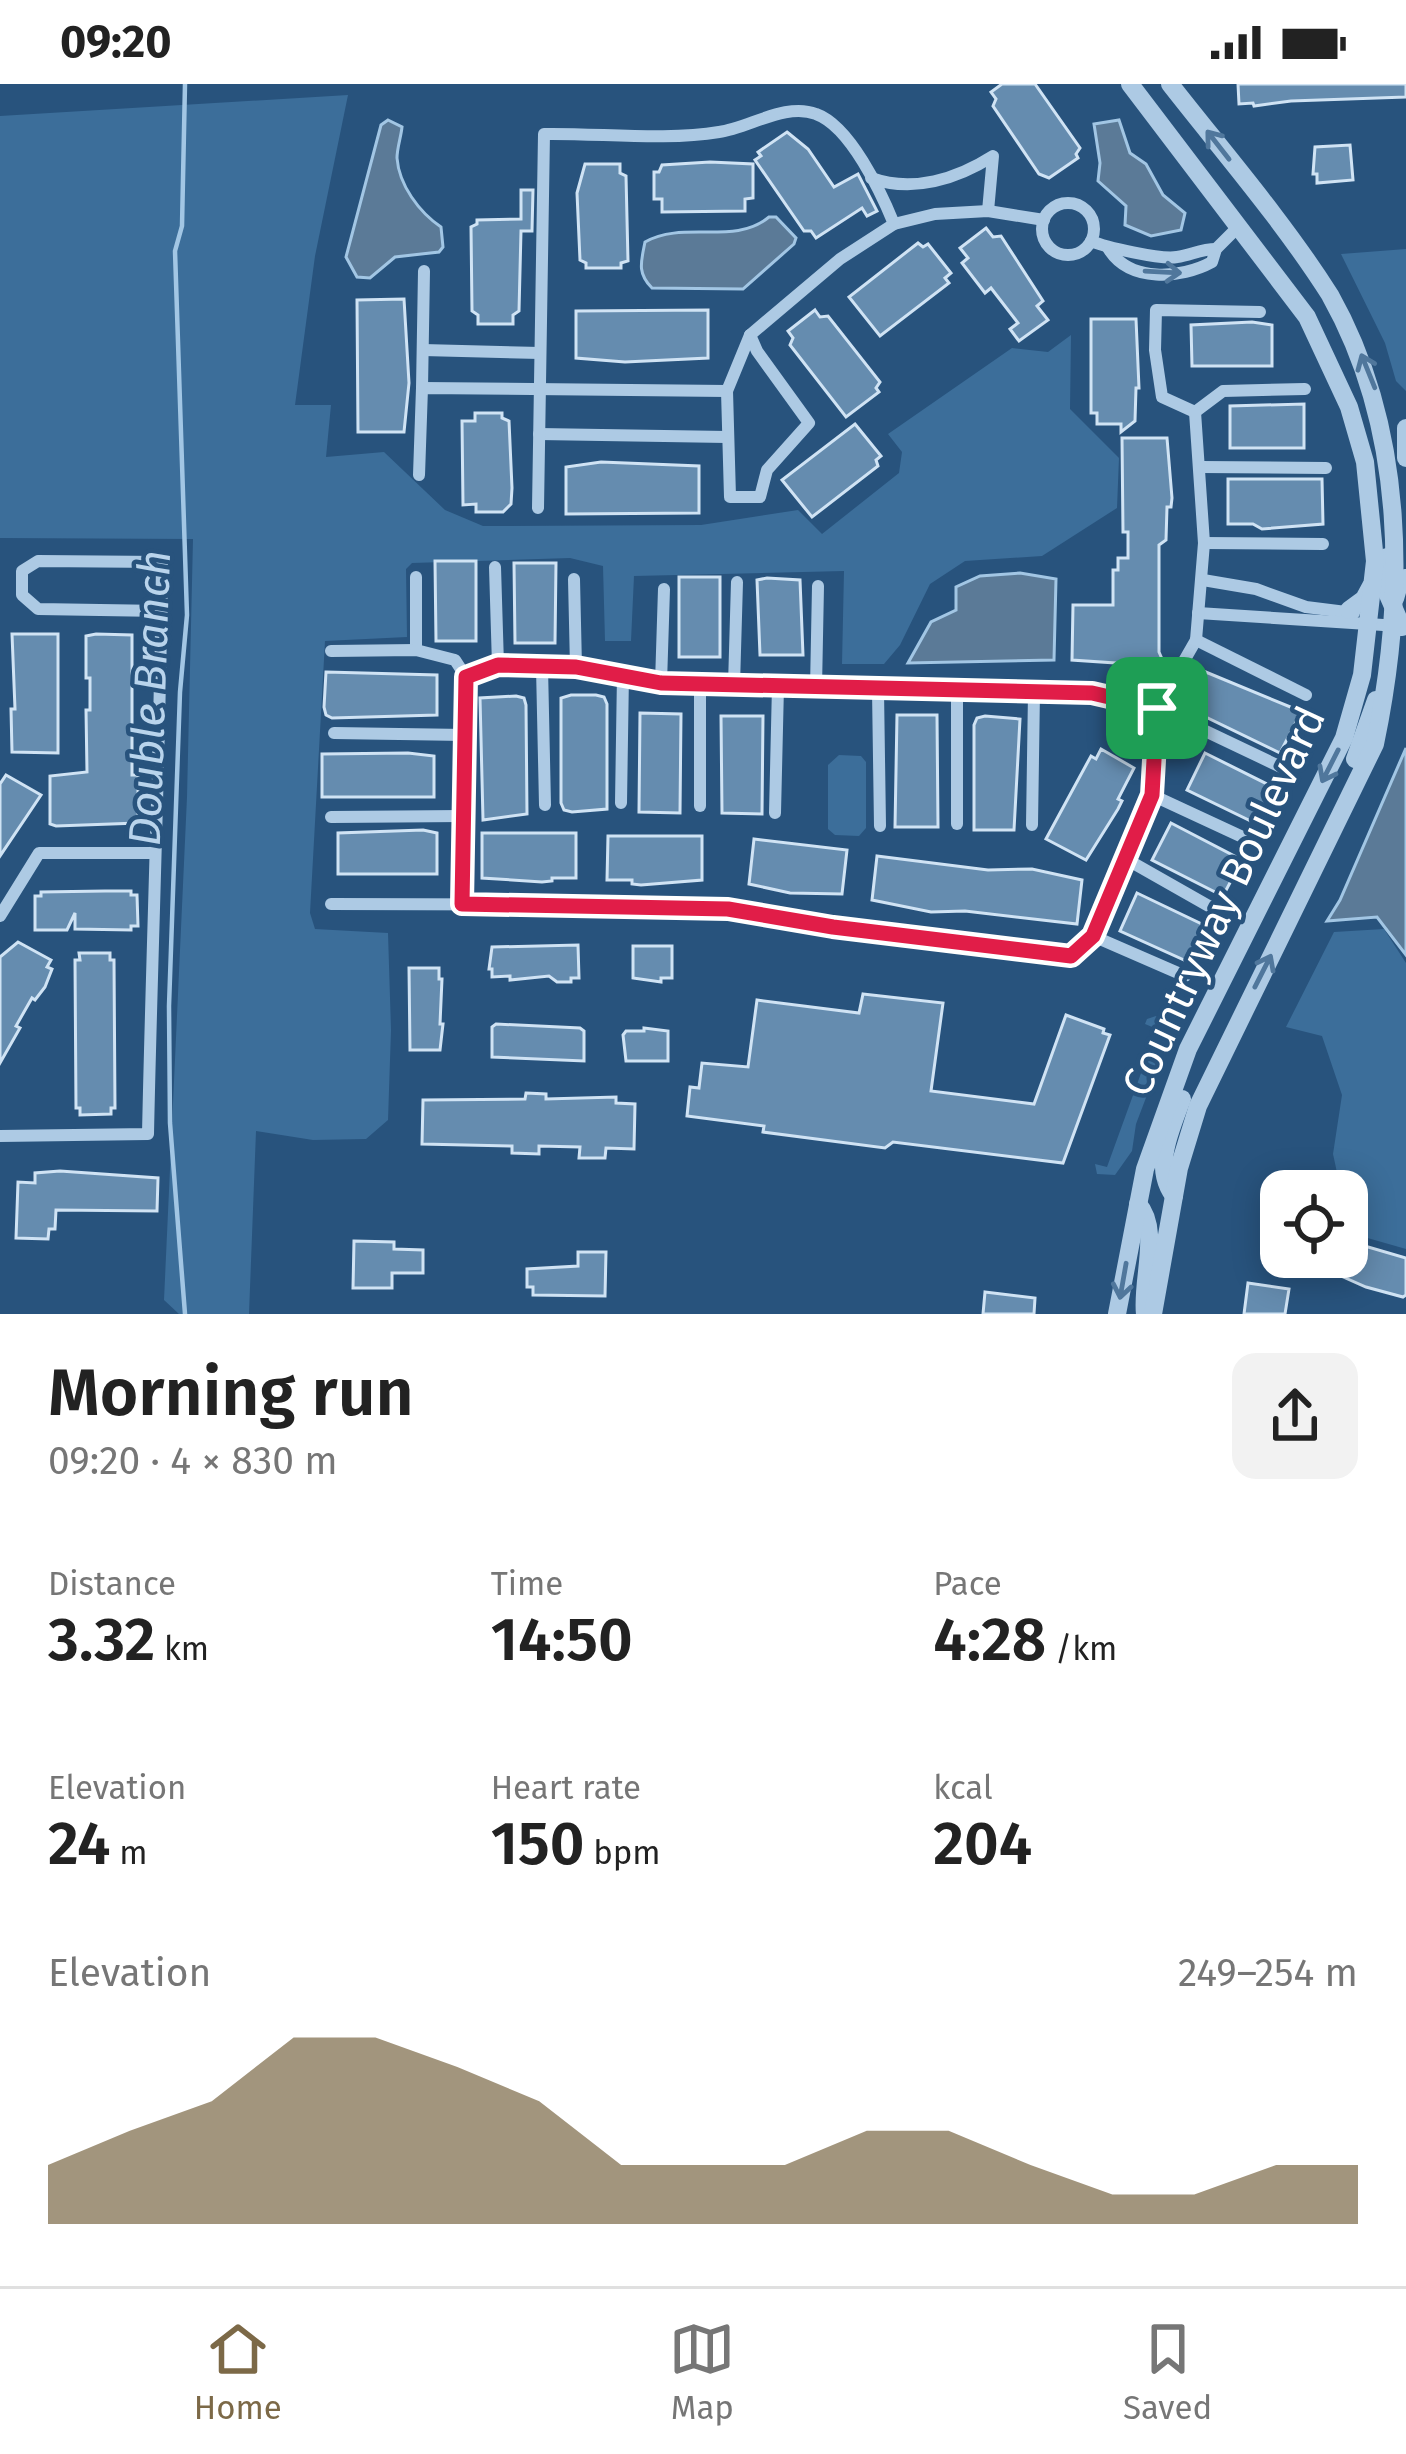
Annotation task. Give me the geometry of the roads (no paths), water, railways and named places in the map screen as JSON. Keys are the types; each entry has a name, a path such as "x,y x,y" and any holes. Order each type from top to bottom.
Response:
{"street":[{"name":"Countryway Boulevard","path":"1117,1314 1154,1139 1200,1024 1344,738 1365,655 1374,576 1365,462 1349,407 1307,317 1130,84"},
{"name":"Countryway Boulevard","path":"1149,1314 1198,1106 1375,744 1405,632 1401,601 1406,568 1397,469 1369,371 1332,298 1170,84"},
{"path":"538,508 544,134 718,132 786,112 813,112 837,125 894,224"},
{"path":"871,178 912,185 946,179 993,156 988,211"},
{"path":"1061,205 1078,206 1094,224 1091,241 1076,254 1055,252 1044,239 1044,220 1061,205"},
{"path":"1091,241 1108,248 1115,261 1168,275 1197,270 1212,262 1216,249 1265,206"},
{"path":"750,335 809,423 767,470 760,497 730,497 727,391 750,335 840,259 894,224 934,214 988,211 1044,220"},
{"path":"419,475 424,271"},
{"path":"1196,412 1162,397 1155,350 1156,310 1260,312"},
{"path":"423,350 540,353"},
{"path":"422,388 727,391"},
{"path":"1196,412 1223,391 1305,388"},
{"path":"1349,407 1378,482 1401,601 1370,622"},
{"path":"331,904 728,909 1071,956 1093,936 1152,795 1157,708 1196,640 1204,543 1196,412"},
{"path":"1406,428 1406,458"},
{"path":"539,434 727,436"},
{"path":"1201,467 1326,468"},
{"path":"1204,543 1323,544"},
{"path":"0,1136 148,1134 162,611 162,562 38,560 22,571 22,595 38,609 162,611"},
{"path":"495,567 498,665"},
{"path":"1198,613 1304,622 1348,618 1364,599 1374,576"},
{"path":"416,577 416,650"},
{"path":"574,579 576,667"},
{"path":"1203,580 1256,589 1405,632"},
{"path":"734,685 737,582"},
{"path":"816,688 818,586"},
{"path":"661,683 664,590"},
{"path":"1304,622 1306,607"},
{"path":"1348,618 1365,655"},
{"path":"1322,853 1375,706 1383,670 1384,650 1370,622"},
{"path":"1196,640 1306,695"},
{"path":"331,652 416,650 455,660 466,677 462,904"},
{"path":"466,677 498,665 576,667 661,683 1092,693 1157,708 1283,768"},
{"path":"542,667 545,805"},
{"path":"621,803 623,674"},
{"path":"700,684 700,806"},
{"path":"776,813 778,686"},
{"path":"878,690 880,826"},
{"path":"957,692 957,824"},
{"path":"1032,825 1034,692"},
{"path":"334,733 465,735"},
{"path":"1152,795 1249,840"},
{"path":"331,817 464,816"},
{"path":"0,916 39,853 154,853"},
{"path":"1126,859 1214,909"},
{"path":"1093,936 1185,976"},
{"path":"1174,1196 1163,1172 1165,1152 1199,1044 1200,1024 1215,1025 1223,1051"},
{"path":"1138,1204 1149,1225 1143,1276 1149,1314"}],"waterway":[{"name":"Double Branch","path":"185,84 182,226 175,251 187,615 169,1006 170,1123 185,1314"}]}
